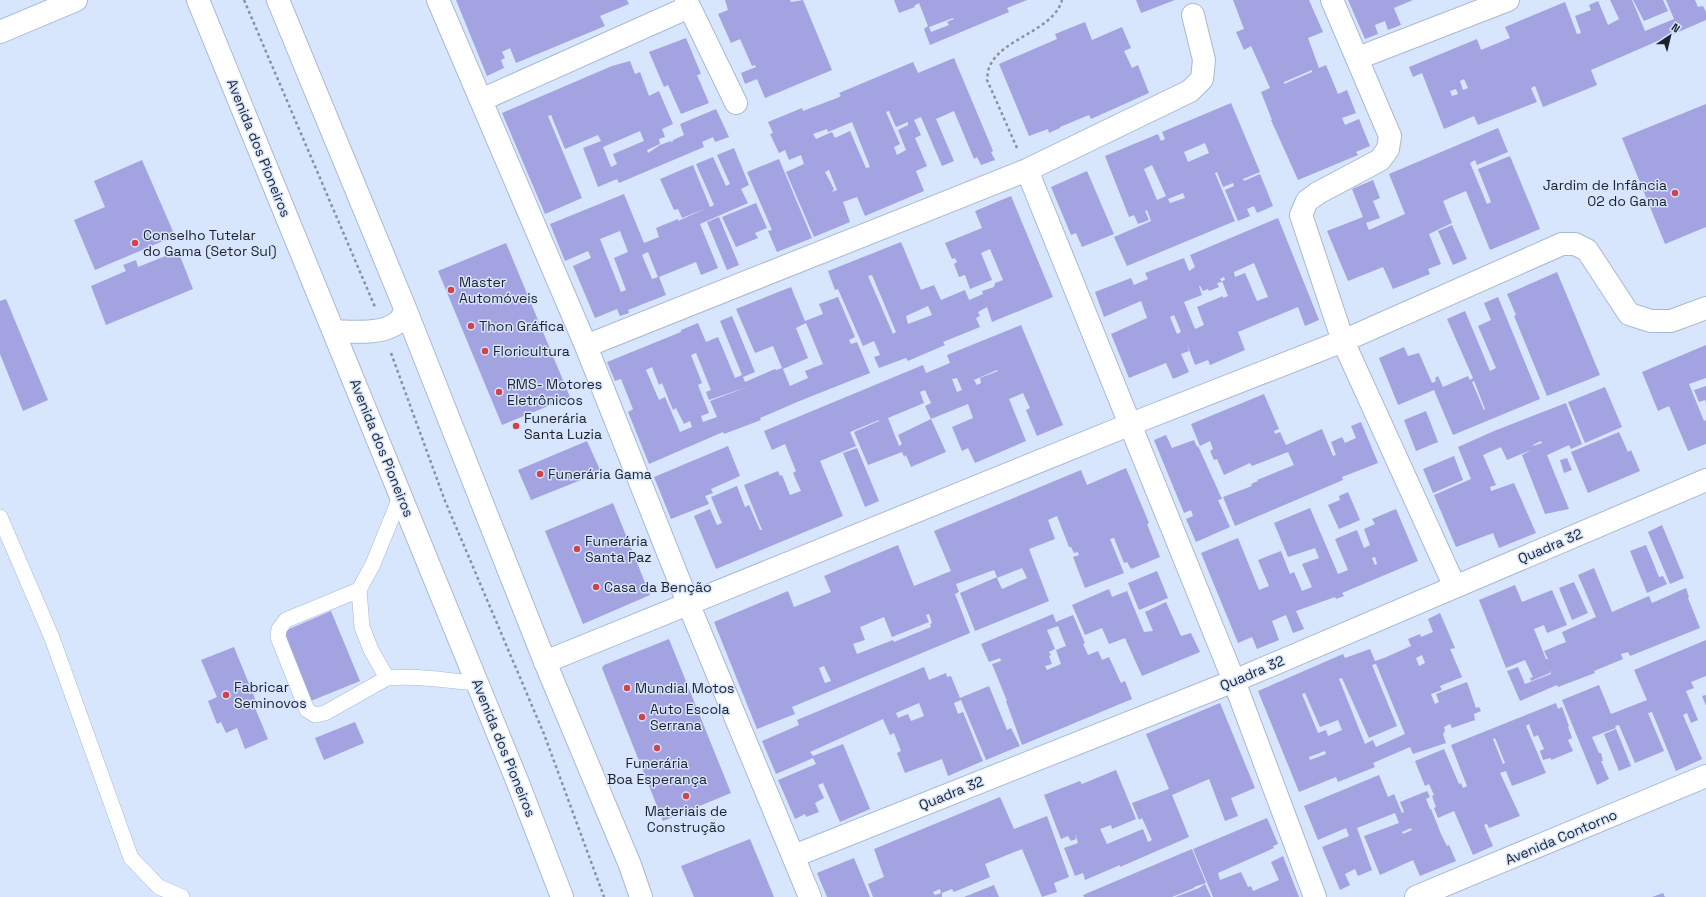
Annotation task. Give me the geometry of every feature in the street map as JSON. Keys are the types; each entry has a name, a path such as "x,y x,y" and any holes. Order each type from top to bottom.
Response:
{"street":[{"path":"0,32 76,0"},
{"name":"Avenida dos Pioneiros","path":"198,0 478,683 562,897"},
{"path":"278,0 405,308 545,662 630,864 641,897"},
{"path":"438,0 586,346 688,603 810,897"},
{"path":"1332,0 1390,136 1388,149 1380,160 1318,193 1307,201 1301,215 1343,341 1455,587"},
{"path":"1358,58 1508,0"},
{"path":"481,100 687,3 736,103"},
{"path":"586,346 1027,170 1190,91 1202,79 1204,60 1193,14"},
{"path":"1027,170 1234,681 1315,897"},
{"path":"545,662 1131,424 1343,341 1562,244 1575,244 1587,250 1629,314 1651,321 1671,321 1706,308"},
{"path":"334,331 359,333 383,330 400,320 405,308"},
{"name":"Quadra 32","path":"794,856 1234,681 1706,480"},
{"name":"Avenida Contorno","path":"1416,897 1706,776"}],"lane":[{"path":"387,678 371,650 362,627 359,590 373,564 401,495"},
{"path":"0,517 52,638 131,858 159,887 182,897"},
{"path":"359,590 286,620 279,628 278,637 307,710 315,715 324,713 387,678 408,676 478,683"}],"path":[{"path":"244,0 371,297 444,501 544,734 604,897"},
{"path":"1027,170 987,80 988,68 997,55 1048,20 1061,4 1062,0"}],"building":[{"path":"456,0 627,0 629,4 600,16 605,26 516,63 510,48 502,52 505,58 501,60 504,68 487,76"},
{"path":"725,0 790,0 791,2 803,0 832,70 765,98 757,79 745,84 741,73 756,67 755,65 752,66 740,39 731,43 718,14 728,10"},
{"path":"894,0 1027,0 1007,8 1009,12 930,45 924,29 928,26 919,3 914,6 915,7 899,13","holes":["953,18 954,19 947,22 949,25 931,32 929,27"]},
{"path":"1136,0 1175,0 1141,13"},
{"path":"1233,0 1309,0 1323,32 1308,38 1319,68 1326,65 1338,94 1347,90 1356,113 1342,118 1345,125 1359,119 1370,146 1356,152 1358,155 1298,180 1271,120 1261,92 1270,88 1251,46 1244,50 1236,32 1244,29","holes":["1312,70 1312,72 1284,84 1284,82"]},
{"path":"1348,0 1413,0 1394,8 1401,25 1388,30 1385,21 1375,25 1378,34 1365,39"},
{"path":"1610,0 1632,0 1645,31 1674,19 1666,0 1695,0 1698,7 1703,6 1706,12 1706,20 1591,70 1597,85 1543,107 1535,86 1531,88 1537,102 1478,125 1474,116 1444,129 1422,73 1413,77 1409,67 1477,39 1481,50 1510,38 1505,27 1565,2 1577,34 1581,33 1575,16 1591,10 1589,5 1598,1 1608,25 1619,19","holes":["1464,79 1468,88 1463,90 1460,81","1456,89 1458,94 1452,96 1450,91"]},
{"path":"1633,0 1663,0 1668,11 1644,21"},
{"path":"1085,22 1092,40 1122,27 1131,48 1124,51 1132,68 1138,65 1149,93 1091,119 1089,115 1049,133 1048,129 1029,136 999,64 1057,39 1055,34"},
{"path":"686,38 701,74 697,75 709,103 681,114 668,85 664,87 649,52"},
{"path":"954,58 993,151 991,152 995,160 981,165 977,157 974,159 954,111 936,119 954,161 942,166 921,117 914,120 921,135 915,138 927,166 916,171 924,191 865,216 857,197 843,202 850,222 814,237 786,172 804,164 801,155 789,160 785,150 779,153 770,134 773,133 768,122 802,108 803,111 837,98 841,96 839,93 913,62 918,73","holes":["889,111 896,127 908,122 908,125 898,130 906,150 897,155 894,147 900,144 886,112","852,122 870,167 866,168 850,131 835,138 832,132 816,139 813,134 827,129 828,132","829,170 837,190 832,192 834,189 825,172"]},
{"path":"630,61 635,74 640,72 649,96 659,91 673,124 662,129 665,137 659,139 660,144 647,150 648,153 660,145 671,141 672,143 673,140 684,135 680,124 716,109 729,137 715,142 713,137 702,142 704,147 619,183 617,179 598,187 583,148 601,141 598,135 565,149 551,115 548,116 582,198 545,214 502,113 612,66","holes":["640,131 644,141 613,154 617,164 611,167 603,147"]},
{"path":"1231,103 1260,172 1243,179 1244,181 1260,174 1273,206 1257,213 1254,206 1247,209 1250,216 1238,221 1225,190 1234,186 1233,183 1223,187 1217,172 1215,173 1235,221 1127,266 1114,237 1151,221 1147,210 1145,211 1149,220 1138,224 1134,215 1129,217 1105,156 1158,134 1161,141 1165,139 1162,132","holes":["1205,143 1209,153 1188,162 1184,152","1152,165 1166,196 1157,200 1144,169","1183,193 1185,198 1170,203 1168,199"]},
{"name":"Jardim de Infância 02 do Gama","path":"1706,104 1706,227 1665,244 1622,138"},
{"path":"1498,128 1508,152 1477,165 1475,160 1470,163 1487,204 1491,202 1478,169 1510,156 1540,229 1490,250 1466,191 1443,201 1452,223 1429,234 1441,264 1428,269 1430,274 1393,289 1383,267 1348,281 1327,231 1363,217 1352,189 1373,180 1380,198 1373,201 1380,218 1366,223 1369,230 1405,214 1389,174"},
{"path":"734,148 749,185 741,189 748,203 700,224 718,268 701,275 696,262 659,277 666,295 628,310 629,313 620,316 617,309 595,318 573,266 591,258 588,251 565,261 550,224 624,194 644,243 659,237 656,228 678,219 678,221 707,208 682,218 678,209 674,210 660,179 693,165 710,207 714,205 696,164 713,157 726,186 730,184 717,155","holes":["620,231 628,252 614,258 626,290 621,292 600,239","648,252 658,277 652,279 642,255"]},
{"path":"779,159 812,238 777,252 768,231 772,230 747,172"},
{"name":"Conselho Tutelar do Gama (Setor Sul)","path":"142,160 175,236 95,270 74,220 105,207 94,181"},
{"path":"1087,171 1114,234 1082,247 1076,233 1071,235 1051,187"},
{"path":"1011,196 1053,297 992,322 987,307 978,312 980,316 976,318 980,327 943,342 945,345 908,361 906,358 879,368 874,357 880,355 874,341 863,346 838,289 835,290 828,271 901,242 921,290 934,285 941,300 965,290 969,300 983,294 982,291 994,287 995,283 1003,280 990,249 981,253 992,280 970,289 965,275 959,277 954,264 957,262 955,258 952,259 945,243 982,228 975,211","holes":["872,275 896,332 893,334 868,276","928,306 932,315 908,324 906,316"]},
{"path":"756,203 767,228 755,233 758,238 736,247 722,217"},
{"path":"719,217 739,265 727,270 707,222"},
{"path":"1278,218 1319,320 1305,326 1298,307 1238,332 1245,350 1210,365 1208,360 1195,365 1187,344 1189,351 1181,354 1189,372 1173,379 1166,363 1129,378 1111,334 1147,318 1141,301 1104,317 1095,292 1131,278 1134,285 1148,279 1145,273 1184,258 1189,271 1195,267 1190,255","holes":["1254,263 1268,297 1257,301 1245,273 1235,277 1234,272","1224,277 1225,280 1222,281 1228,296 1223,298 1223,296 1197,307 1204,325 1195,329 1184,302 1202,295 1199,286 1203,291 1208,289 1209,291 1219,287 1217,283 1222,282 1220,279","1174,315 1181,332 1177,334 1170,317"]},
{"path":"1452,225 1467,259 1453,265 1438,231"},
{"path":"506,243 570,397 502,425 438,271"},
{"path":"178,251 193,289 106,325 91,286 126,271 123,265 136,260 138,267"},
{"path":"1557,272 1600,375 1547,396 1514,316 1516,315 1507,294"},
{"path":"791,287 805,321 823,314 819,304 838,297 855,337 849,340 851,344 857,342 870,373 797,402 760,418 761,420 724,434 723,432 649,464 628,412 633,409 621,379 615,381 607,362 681,332 681,330 698,323 706,342 718,337 735,378 742,375 720,321 732,316 755,372 743,377 745,382 775,369 782,368 773,346 755,353 736,309","holes":["806,323 823,364 805,371 808,378 790,386 783,369 808,358 796,328","696,353 711,390 706,392 709,400 747,387 710,401 717,417 703,422 701,416 709,413 698,385 702,383 691,355","652,367 659,385 662,383 673,410 676,408 684,424 690,421 692,427 680,432 665,397 659,400 646,370"]},
{"path":"1498,297 1540,399 1453,435 1434,390 1398,405 1379,358 1404,347 1408,356 1419,353 1432,383 1436,381 1435,378 1438,376 1443,387 1468,376 1470,380 1473,378 1447,319 1465,311 1490,371 1496,368 1478,326 1491,320 1484,303","holes":["1474,381 1485,409 1484,410 1472,382"]},
{"path":"6,299 48,400 23,411 0,354 0,301"},
{"path":"1021,325 1063,425 1037,436 1026,410 1030,408 1023,393 1009,399 1026,441 975,463 968,448 962,451 952,427 973,418 968,404 931,419 946,452 911,467 906,455 904,457 902,452 868,465 854,432 879,420 850,432 856,446 820,461 843,516 716,569 694,516 710,509 717,525 722,523 711,497 737,486 745,507 749,505 760,530 762,530 744,485 778,471 780,476 782,475 790,495 801,491 793,473 796,471 785,444 772,450 764,431 923,365 926,373 950,363 947,355","holes":["997,370 998,371 980,378 981,383 977,385 974,380","957,378 962,390 957,392 952,379","925,390 931,403 925,406 931,419 898,435 902,444 899,446 888,418 924,403 920,392"]},
{"path":"1706,345 1706,378 1689,384 1704,421 1706,420 1706,444 1688,451 1669,406 1658,411 1642,372"},
{"path":"1706,386 1706,403 1705,400 1699,402 1694,390"},
{"path":"1605,387 1622,427 1585,443 1568,402"},
{"path":"1264,394 1279,429 1274,431 1275,434 1280,432 1286,445 1322,429 1333,456 1336,455 1331,442 1342,437 1345,443 1356,438 1351,426 1361,422 1378,463 1342,477 1343,480 1235,526 1223,497 1252,486 1251,484 1258,481 1257,480 1294,465 1288,452 1252,466 1250,463 1224,475 1217,459 1214,460 1210,451 1213,449 1210,441 1200,446 1191,424"},
{"path":"1566,403 1582,444 1571,449 1569,445 1547,455 1569,509 1545,514 1522,455 1531,450 1507,460 1501,447 1483,455 1496,485 1490,487 1491,491 1514,483 1536,533 1499,548 1493,533 1456,547 1434,495 1471,479 1458,447 1494,431","holes":["1541,441 1542,443 1533,446"]},
{"path":"1426,411 1438,442 1416,451 1404,420"},
{"path":"1619,432 1628,452 1631,450 1640,471 1588,493 1571,452"},
{"path":"1166,435 1172,448 1194,440 1222,499 1218,500 1230,527 1196,542 1186,519 1193,516 1191,510 1184,513 1154,440"},
{"path":"587,441 601,472 531,500 518,470"},
{"path":"728,446 740,476 711,489 713,493 705,496 709,504 671,519 654,477"},
{"path":"857,448 879,501 865,507 843,453"},
{"path":"1454,456 1463,480 1433,493 1423,469"},
{"path":"1567,458 1572,470 1564,473 1560,460"},
{"path":"1126,468 1149,523 1147,524 1160,557 1131,569 1127,562 1124,563 1114,538 1110,539 1124,573 1085,588 1073,557 1079,555 1078,552 1074,553 1071,547 1069,547 1057,516 1048,520 1055,539 1029,549 1049,601 975,631 960,593 997,577 994,570 956,584 959,592 955,594 970,633 792,707 795,714 757,729 714,622 788,591 794,607 831,592 824,576 898,545 914,586 951,571 934,531 1081,470 1087,485","holes":["1022,568 1027,578 1002,589 997,578","929,614 932,623 930,624 931,627 894,642 893,640 857,654 853,644 865,640 860,627 884,617 892,637 929,622 926,615","824,666 831,681 825,683 819,668"]},
{"path":"1348,492 1360,520 1339,529 1328,505 1340,500 1339,496"},
{"path":"613,503 650,595 583,624 545,531"},
{"path":"1310,508 1338,574 1348,570 1335,539 1357,530 1364,548 1370,545 1364,529 1375,524 1372,519 1396,509 1418,561 1342,593 1344,596 1336,599 1335,597 1296,611 1304,629 1293,633 1286,615 1272,621 1279,640 1257,649 1252,637 1238,643 1201,553 1238,538 1259,590 1269,586 1258,560 1281,551 1290,574 1294,572 1302,591 1312,587 1302,564 1319,558 1315,548 1288,557 1274,523","holes":["1375,557 1377,564 1375,565 1372,558"]},
{"path":"1662,525 1684,578 1670,584 1648,532"},
{"path":"1646,545 1659,577 1663,576 1667,584 1647,593 1630,551"},
{"path":"1594,568 1612,612 1649,596 1652,603 1686,588 1688,598 1700,628 1630,656 1628,652 1621,654 1623,659 1594,671 1595,673 1558,687 1557,685 1520,701 1507,671 1518,667 1525,684 1551,674 1550,670 1550,673 1531,681 1530,678 1533,677 1525,660 1506,668 1479,600 1515,585 1522,602 1552,590 1567,625 1547,633 1544,625 1534,629 1546,659 1548,659 1544,651 1566,642 1562,632 1596,617 1578,575"},
{"path":"1157,571 1168,598 1139,610 1128,583"},
{"path":"1574,582 1588,613 1572,620 1559,588"},
{"path":"1109,589 1112,597 1127,591 1144,632 1153,631 1145,612 1166,602 1181,636 1191,633 1200,652 1142,676 1125,638 1109,644 1102,628 1085,635 1072,605"},
{"path":"331,611 360,681 301,705 273,636"},
{"path":"1440,613 1455,648 1450,649 1462,677 1440,686 1442,690 1431,694 1435,704 1439,702 1436,694 1467,682 1476,708 1479,707 1481,711 1474,714 1475,720 1452,728 1450,724 1444,727 1445,731 1443,734 1446,743 1413,754 1410,747 1373,763 1375,767 1338,782 1336,777 1299,792 1258,691 1343,654 1345,658 1370,649 1375,661 1384,658 1411,646 1408,639 1420,634 1421,637 1433,632 1428,619","holes":["1422,655 1425,663 1419,666 1416,658","1376,664 1405,734 1376,747 1373,740 1365,744 1339,679 1342,678 1369,738 1397,726 1372,665","1305,693 1320,727 1338,720 1342,730 1328,736 1326,730 1318,733 1302,694","1325,751 1326,754 1310,760 1309,757"]},
{"path":"1053,614 1056,622 1073,615 1085,643 1083,644 1088,655 1098,651 1102,660 1109,657 1121,683 1125,681 1132,699 1022,745 1007,701 992,664 1001,661 1000,658 989,662 981,644","holes":["1058,626 1066,646 1056,650 1061,664 1047,670 1045,666 1052,664 1049,656 1051,655 1049,652 1055,649 1047,630"]},
{"path":"669,639 731,793 663,821 602,668 604,665"},
{"path":"1706,640 1706,676 1691,682 1694,688 1686,691 1698,720 1691,723 1687,713 1683,715 1702,759 1676,771 1652,712 1648,713 1664,751 1635,763 1619,725 1615,726 1616,728 1592,737 1599,753 1601,753 1603,761 1601,761 1609,779 1597,785 1562,700 1599,685 1611,714 1647,700 1634,670"},
{"path":"234,647 258,706 255,708 268,739 245,749 237,728 226,733 221,722 217,724 208,701 217,697 201,660"},
{"path":"924,667 929,680 946,673 947,677 951,676 960,698 989,686 1007,730 1011,728 1020,746 986,760 961,700 954,703 958,714 963,712 983,761 948,776 942,759 905,773 897,753 901,751 894,733 890,735 883,719 810,752 813,756 843,744 870,809 840,822 823,783 818,785 824,798 815,803 819,812 806,817 805,814 795,819 778,780 816,764 813,758 776,774 762,741 799,725 797,720","holes":["919,703 924,716 911,721 908,714 898,718 896,713"]},
{"path":"1706,695 1706,706 1702,696"},
{"path":"1220,703 1255,788 1231,798 1238,816 1225,821 1209,779 1172,795 1189,837 1120,867 1120,865 1085,880 1083,873 1075,876 1064,848 1078,843 1075,833 1076,839 1071,841 1068,836 1061,839 1044,795 1080,781 1082,784 1116,770 1136,819 1112,829 1111,825 1100,829 1107,844 1143,829 1148,842 1152,840 1142,818 1139,820 1132,803 1169,789 1146,734"},
{"path":"1556,703 1558,709 1562,707 1569,726 1568,727 1572,738 1568,740 1573,751 1551,760 1551,758 1543,760 1540,751 1544,749 1538,735 1534,737 1529,724 1526,726 1546,773 1512,786 1506,771 1500,773 1520,816 1489,828 1487,824 1484,825 1493,846 1473,855 1454,811 1438,818 1434,808 1436,807 1432,796 1434,795 1429,784 1425,786 1415,761 1444,749 1459,784 1461,783 1463,788 1467,786 1451,745","holes":["1495,738 1505,763 1503,764 1493,739"]},
{"path":"355,722 364,743 324,760 315,738"},
{"path":"1616,729 1631,766 1619,771 1604,734"},
{"path":"1379,775 1388,797 1394,794 1402,813 1404,812 1400,802 1427,791 1430,797 1426,799 1430,809 1447,846 1449,845 1456,861 1420,876 1413,860 1380,875 1364,836 1399,823 1395,813 1357,828 1372,870 1358,876 1355,869 1345,874 1350,885 1340,890 1322,847 1349,836 1346,828 1318,840 1304,806","holes":["1411,828 1412,830 1403,834 1402,832"]},
{"path":"1000,797 1014,829 1047,816 1069,877 1054,883 1057,892 1042,897 1022,849 985,864 990,877 954,892 952,889 942,893 942,897 873,897 868,884 884,877 874,849","holes":["940,889 941,893 935,895 933,892"]},
{"path":"1267,818 1278,844 1273,846 1274,848 1218,873 1220,880 1241,872 1248,887 1251,886 1253,891 1279,880 1271,862 1283,856 1299,897 1213,897 1193,849"},
{"path":"750,839 774,897 694,897 681,866"},
{"path":"1192,849 1206,883 1172,897 1084,897 1083,895"},
{"path":"854,858 870,897 827,897 817,873"},
{"path":"1205,884 1211,897 1175,897 1199,888"},
{"path":"994,885 999,897 964,897"},
{"path":"1663,893 1665,897 1652,897"}],"place":[{"name":"Jardim de Infância 02 do Gama","path":"1675,193"},
{"name":"Conselho Tutelar do Gama (Setor Sul)","path":"135,243"},
{"name":"Master Automóveis","path":"451,290"},
{"name":"Thon Gráfica","path":"471,326"},
{"name":"Floricultura","path":"485,351"},
{"name":"RMS- Motores Eletrônicos","path":"499,392"},
{"name":"Funerária Santa Luzia","path":"516,426"},
{"name":"Funerária Gama","path":"540,474"},
{"name":"Funerária Santa Paz","path":"577,549"},
{"name":"Casa da Benção","path":"596,587"},
{"name":"Mundial Motos","path":"627,688"},
{"name":"Fabricar Seminovos","path":"226,695"},
{"name":"Auto Escola Serrana","path":"642,717"},
{"name":"Funerária Boa Esperança","path":"657,748"},
{"name":"Materiais de Construção","path":"686,796"}]}
